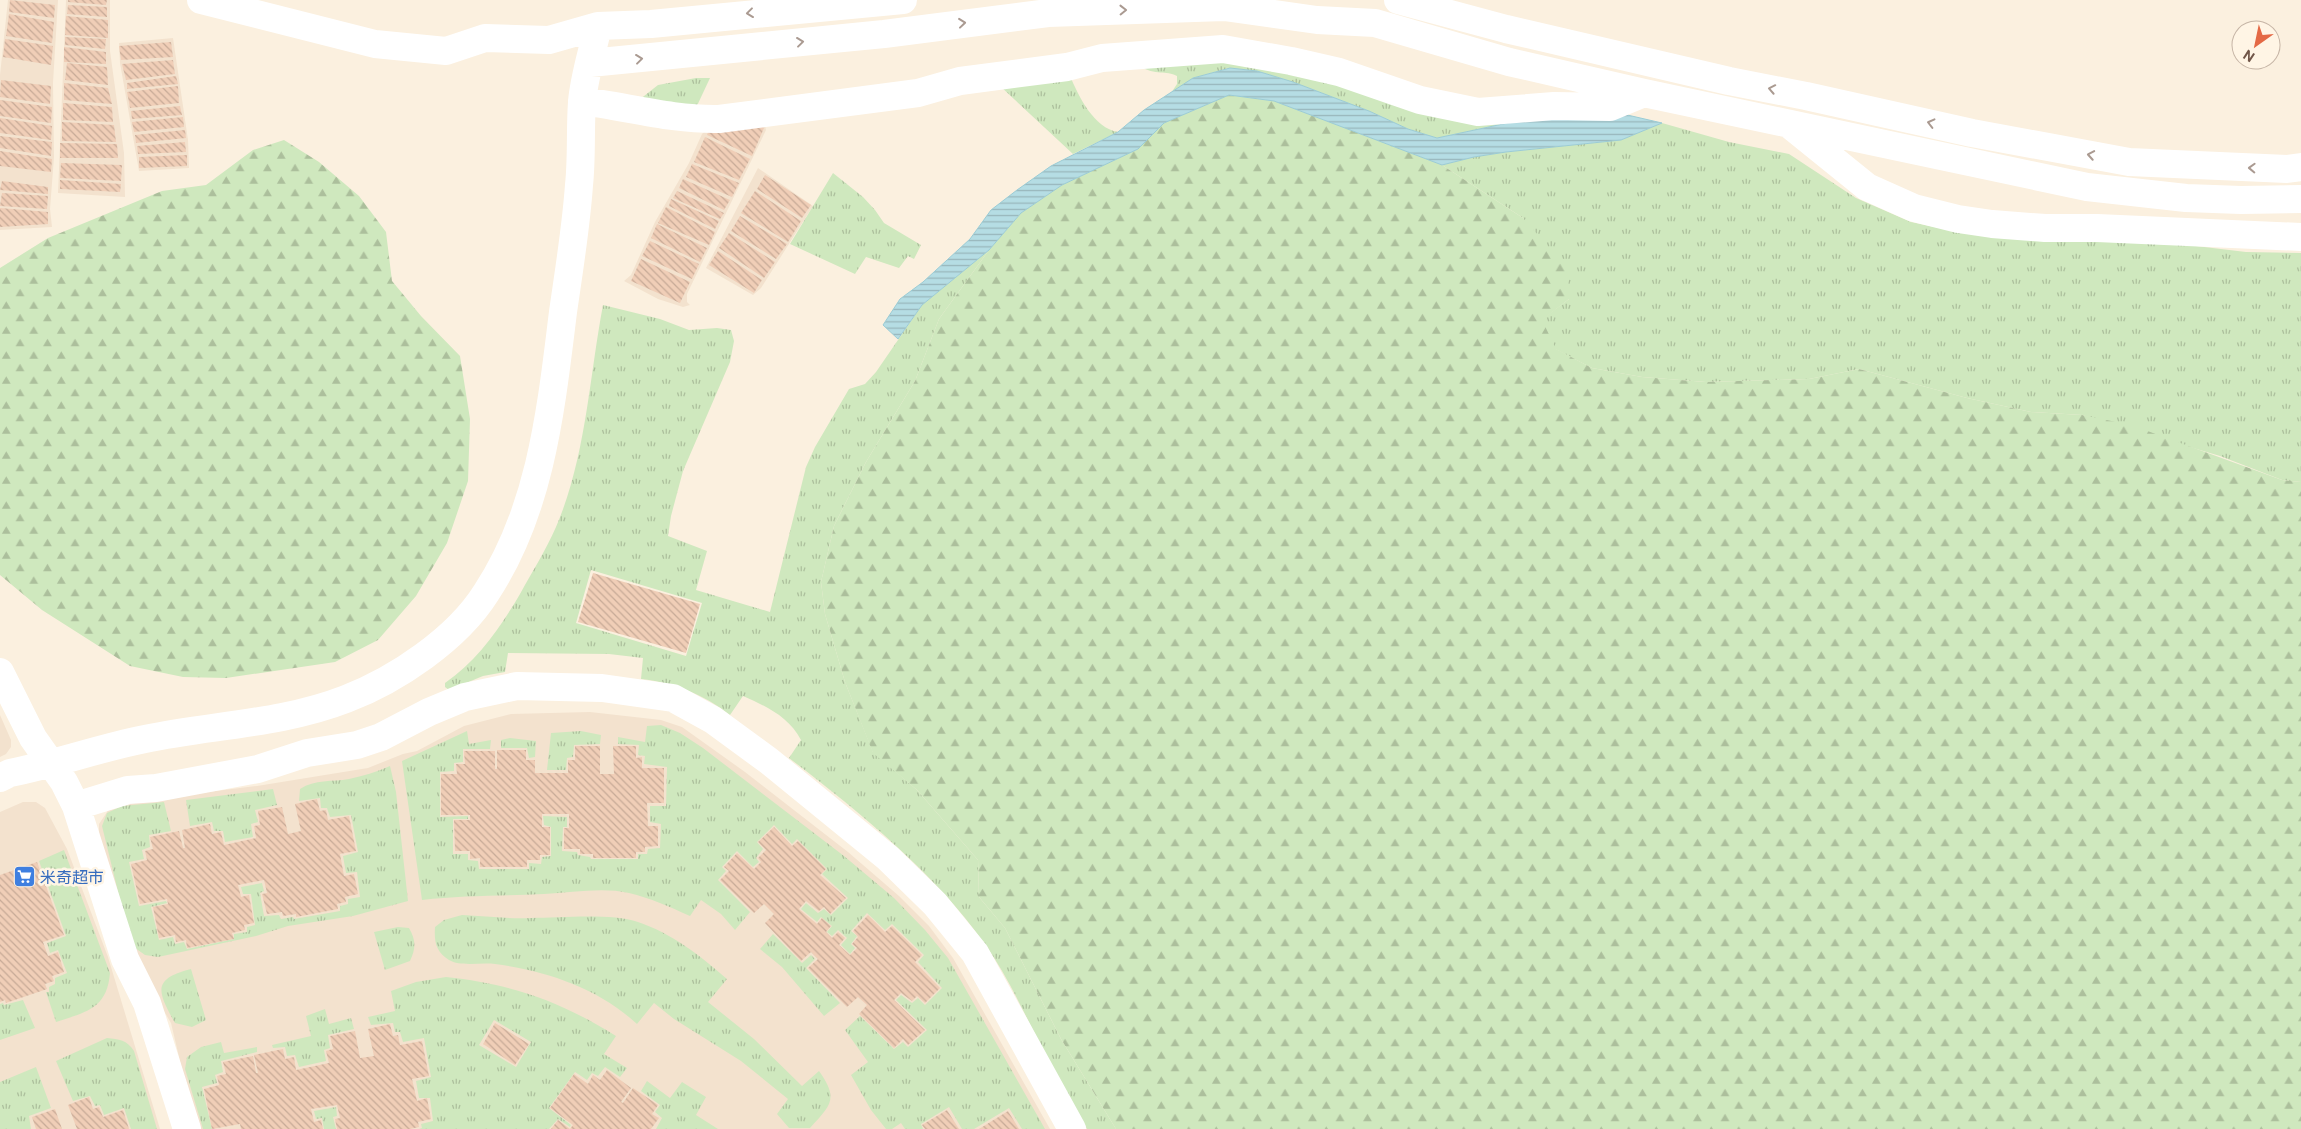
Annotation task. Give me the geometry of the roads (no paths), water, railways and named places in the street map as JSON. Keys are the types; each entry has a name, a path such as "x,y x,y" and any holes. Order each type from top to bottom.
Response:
{"street":[{"path":"201,0 334,35 446,52 485,38 549,40 598,26 651,24 903,0"},
{"path":"1398,0 1506,29 1729,81 1972,133 2072,152 2129,162 2287,169 2301,167"},
{"path":"590,63 884,34 1048,13 1224,7 1317,20 1375,23 1510,62 1973,164 2087,187 2186,198 2241,200 2301,199"},
{"path":"0,778 50,762 144,739 322,708 349,698 386,680 427,655 481,601 496,577 513,543 538,470 548,428 580,184 582,100 598,26"},
{"path":"582,100 624,107 646,113 698,120 719,119 833,102 863,101 918,93 960,81 1067,66 1102,58 1223,49 1291,60 1339,72 1420,100 1450,108 1478,112 1544,106 1610,107 1644,92"},
{"path":"1786,122 1867,187 1914,208 1958,219 2045,228 2097,228 2301,237"},
{"path":"0,672 33,738 50,762 76,806 124,959 147,1003 187,1129"},
{"path":"76,806 128,790 156,788 258,768 307,753 357,745 381,737 429,712 465,697 517,686 602,688 673,698 713,720 769,761 888,858 935,904 975,953 1072,1129"}],"water":[{"path":"1230,68 1257,71 1293,82 1369,111 1408,129 1437,138 1517,121 1623,114 1662,123 1621,140 1506,152 1442,165 1274,101 1229,95 1164,123 1138,149 1062,185 1021,213 989,250 922,305 898,339 883,325 900,299 923,282 970,239 991,210 1017,190 1051,166 1118,132 1144,110 1193,78"}],"place":[{"name":"米奇超市","path":"24,877"}]}
